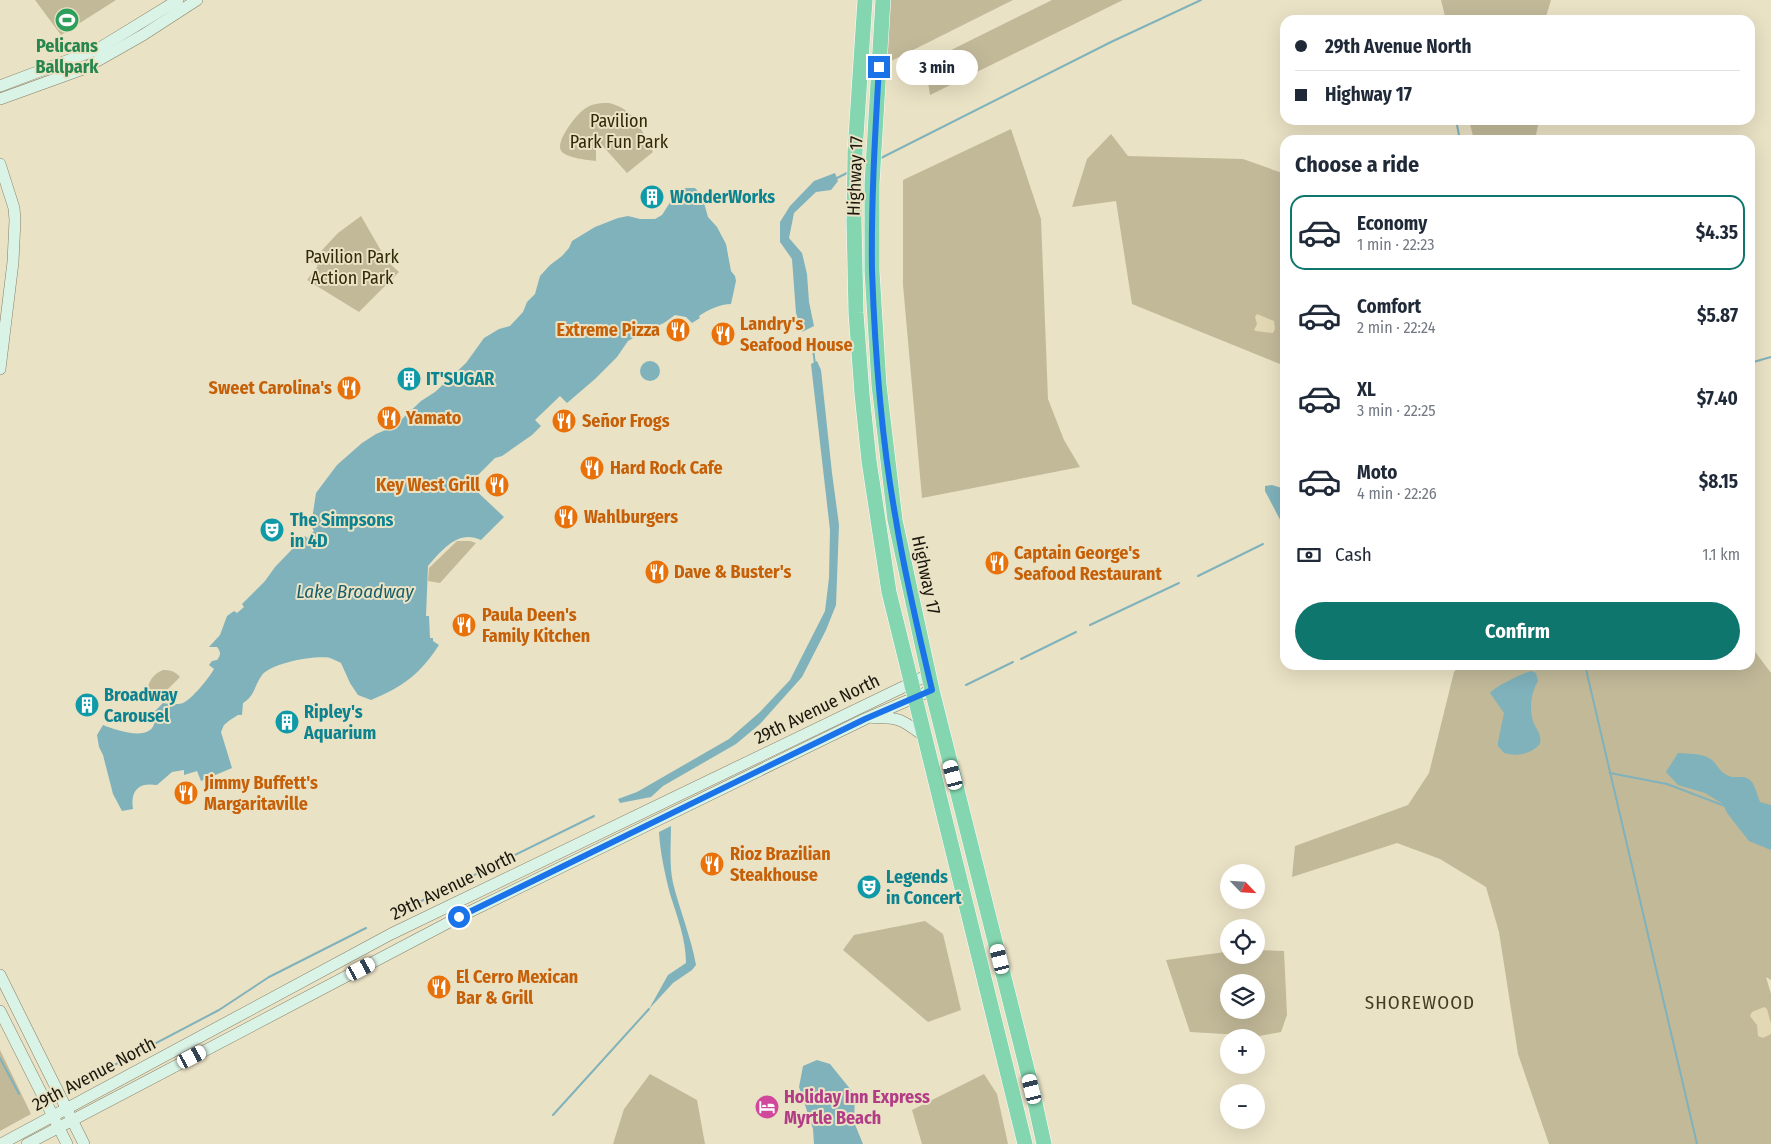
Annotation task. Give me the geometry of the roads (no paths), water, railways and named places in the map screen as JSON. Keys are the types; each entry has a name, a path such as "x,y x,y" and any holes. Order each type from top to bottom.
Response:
{"highway":[{"name":"Highway 17","path":"865,0 854,193 856,313 869,461 889,592 1025,1144"},
{"name":"Highway 17","path":"883,0 872,184 872,271 884,434 896,520 928,675 1032,1089 1044,1144"}],"main road":[{"path":"0,86 98,49 178,0"},
{"path":"0,99 84,69 197,0"},
{"path":"0,164 14,208 15,220 13,262 0,370"},
{"name":"29th Avenue North","path":"27,1144 459,917 865,719 913,690 928,675"},
{"name":"29th Avenue North","path":"1,1144 391,934 913,690 932,690"},
{"path":"865,719 890,717 924,736"},
{"path":"0,975 84,1144"},
{"path":"0,1011 67,1144"}],"water":[{"path":"835,173 838,181 831,190 816,192 794,213 789,238 802,253 807,274 809,302 814,326 802,332 796,313 792,259 780,242 780,222 790,206 814,181"},
{"name":"Lake Broadway","path":"684,188 695,188 702,196 708,217 717,227 726,244 731,271 736,281 731,304 710,310 699,316 700,318 692,323 686,317 675,315 664,323 628,341 617,357 595,379 567,403 560,396 535,420 541,426 532,435 502,456 495,458 469,484 504,517 481,540 465,537 451,543 428,566 426,616 429,616 430,638 433,638 433,641 439,645 418,672 402,685 371,700 358,695 341,663 330,658 305,659 275,667 267,671 259,679 252,694 243,703 242,715 238,715 230,720 224,725 221,732 232,768 201,781 197,771 184,775 184,770 172,772 157,785 145,785 137,789 132,802 133,809 122,811 113,794 103,755 99,747 97,735 103,725 125,732 142,733 148,731 153,727 155,719 152,716 154,712 163,703 183,703 200,688 214,669 209,665 219,657 220,652 217,647 209,647 220,635 227,616 234,611 237,613 244,607 242,604 265,581 275,567 305,536 307,538 314,531 311,526 316,493 337,465 362,443 388,429 421,401 435,392 466,363 484,338 499,329 510,326 523,312 527,302 535,294 540,276 562,256 572,241 595,227 618,218 628,216 640,219 655,219 662,215 676,193"},
{"path":"650,361 657,364 660,371 657,378 650,381 643,378 640,371 643,364"},
{"path":"817,361 821,370 839,525 836,605 826,630 802,677 760,724 736,744 663,786 651,797 620,803 618,799 637,792 729,739 760,712 790,680 825,611 829,578 830,530 811,364"},
{"path":"1272,485 1280,487 1280,520 1265,491 1265,486"},
{"path":"1531,671 1536,673 1538,681 1532,696 1531,711 1539,734 1540,744 1524,754 1504,753 1498,746 1498,742 1504,713 1490,693 1509,680"},
{"path":"1678,753 1705,756 1712,760 1726,775 1743,777 1751,781 1760,802 1771,805 1771,850 1749,841 1727,813 1723,804 1705,793 1678,785 1666,772"},
{"path":"671,826 673,883 696,965 673,983 649,1009 668,975 686,963 683,936 668,886 659,832"},
{"path":"817,1060 830,1064 855,1095 854,1122 863,1144 814,1144 813,1129 799,1087 803,1066"}],"waterway":[{"path":"881,158 1111,42 1201,0"},
{"path":"1457,125 1459,135"},
{"path":"837,178 849,172"},
{"path":"813,349 815,364"},
{"path":"1755,362 1771,357"},
{"path":"1198,576 1263,544"},
{"path":"1090,625 1179,583"},
{"path":"1021,659 1076,632"},
{"path":"966,685 1013,662"},
{"path":"1586,670 1697,1144"},
{"path":"1610,773 1667,784 1725,806"},
{"path":"397,913 594,816"},
{"path":"71,1086 219,1010 269,977 366,928"},
{"path":"553,1115 649,1009"},
{"path":"0,1058 19,1094"}],"place":[{"name":"Pelicans Ballpark","path":"67,20"},
{"name":"WonderWorks","path":"652,197"},
{"name":"Extreme Pizza","path":"678,330"},
{"name":"Landry's Seafood House","path":"723,334"},
{"name":"IT'SUGAR","path":"409,379"},
{"name":"Sweet Carolina's","path":"349,388"},
{"name":"Yamato","path":"389,418"},
{"name":"Señor Frogs","path":"564,421"},
{"name":"Hard Rock Cafe","path":"592,468"},
{"name":"Key West Grill","path":"497,485"},
{"name":"Wahlburgers","path":"566,517"},
{"name":"The Simpsons in 4D","path":"272,530"},
{"name":"Captain George's Seafood Restaurant","path":"997,563"},
{"name":"Dave & Buster's","path":"657,572"},
{"name":"Paula Deen's Family Kitchen","path":"464,625"},
{"name":"Broadway Carousel","path":"87,705"},
{"name":"Ripley's Aquarium","path":"287,722"},
{"name":"Jimmy Buffett's Margaritaville","path":"186,793"},
{"name":"Rioz Brazilian Steakhouse","path":"712,864"},
{"name":"Legends in Concert","path":"869,887"},
{"name":"El Cerro Mexican Bar & Grill","path":"439,987"},
{"name":"Holiday Inn Express Myrtle Beach","path":"767,1107"}],"district":[{"name":"SHOREWOOD","path":"1420,1002"}],"park label":[{"name":"Pavilion Park Fun Park","path":"619,131"},
{"name":"Pavilion Park Action Park","path":"352,267"}]}
